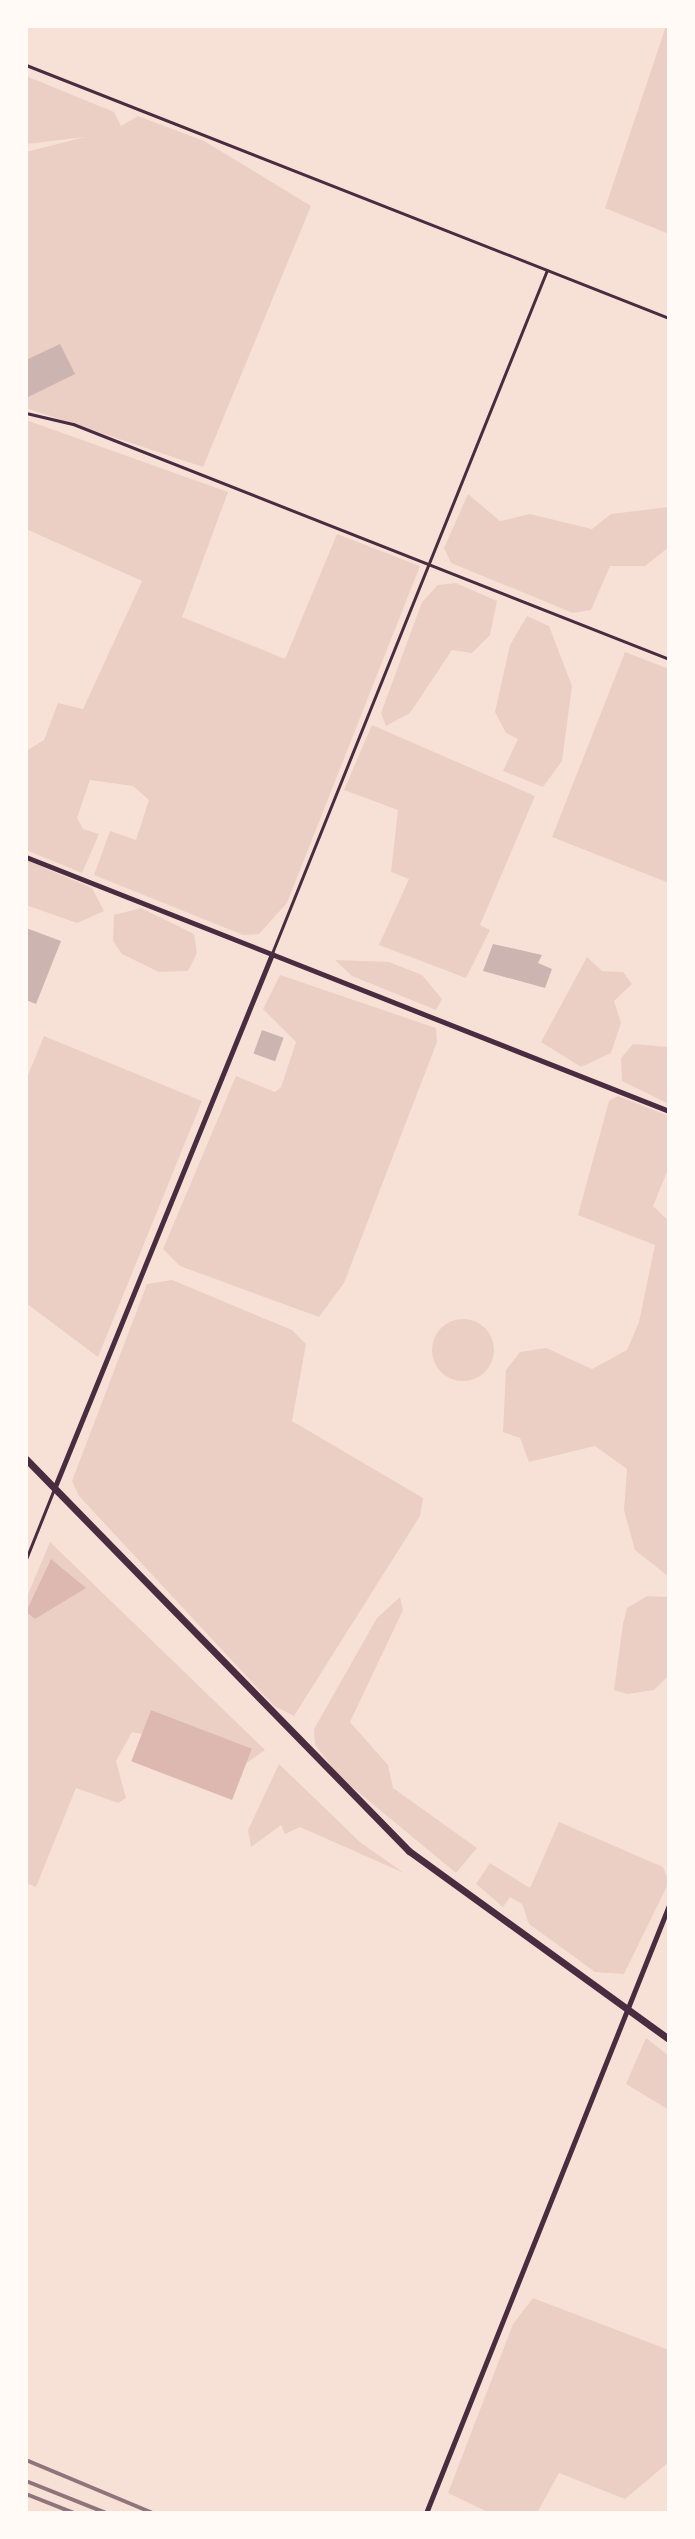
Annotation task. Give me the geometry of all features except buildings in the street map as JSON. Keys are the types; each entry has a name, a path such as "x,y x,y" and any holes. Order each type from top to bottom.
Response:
{"street":[{"path":"26,857 669,1111"},
{"path":"54,1489 272,954"},
{"path":"26,1459 409,1851 669,2039"},
{"path":"426,2513 669,1905"}],"lane":[{"path":"26,65 669,318"},
{"path":"272,954 547,270"},
{"path":"26,413 73,424 669,659"},
{"path":"26,1559 54,1489"},
{"path":"26,1539 35,1536"}],"shaded area":[{"path":"666,26 669,26 669,234 605,208"},
{"path":"26,76 114,112 121,126 138,116 204,141 311,206 203,467 26,408 26,152 85,137 26,144"},
{"path":"26,420 228,492 182,617 285,659 337,534 420,566 287,903 259,934 243,935 94,875 110,831 136,840 149,800 133,786 90,780 77,818 83,829 99,834 82,873 26,850 26,751 44,740 58,703 83,709 142,581 26,529"},
{"path":"468,494 500,521 530,514 592,529 611,514 669,507 669,547 645,566 610,566 591,610 573,613 451,563 444,548"},
{"path":"456,583 497,601 490,635 472,653 452,650 410,713 386,726 381,713 422,602 438,585"},
{"path":"527,616 549,626 572,686 562,761 543,787 503,771 518,739 506,733 495,712 510,645"},
{"path":"625,652 669,669 669,883 552,837"},
{"path":"372,725 535,796 480,925 490,930 466,978 379,945 409,879 391,872 398,810 344,790"},
{"path":"26,860 92,888 104,911 77,923 26,905"},
{"path":"141,908 194,934 197,953 188,971 159,972 122,954 113,941 114,915"},
{"path":"587,957 602,971 623,972 632,984 614,1001 621,1023 611,1053 581,1067 541,1042"},
{"path":"335,960 389,962 422,975 442,999 436,1010 352,976"},
{"path":"280,975 436,1028 437,1042 344,1283 319,1317 180,1266 163,1249 236,1076 275,1092 281,1087 296,1042 263,1009"},
{"path":"44,1036 202,1101 98,1357 26,1303 26,1080"},
{"path":"633,1044 669,1047 669,1104 622,1081 621,1058"},
{"path":"618,1096 669,1116 669,1167 653,1206 669,1221 669,1577 635,1550 624,1510 627,1469 595,1446 529,1462 520,1438 503,1432 506,1370 520,1352 546,1348 592,1369 627,1350 639,1322 655,1245 578,1215 609,1101"},
{"path":"172,1280 292,1330 306,1344 292,1421 423,1498 420,1516 294,1716 274,1706 79,1496 72,1481 147,1284"},
{"path":"463,1319 485,1328 494,1350 485,1372 463,1381 441,1372 432,1350 441,1328"},
{"path":"50,1542 265,1750 245,1764 251,1749 151,1710 142,1734 132,1732 116,1761 126,1798 118,1803 76,1788 36,1887 26,1883 26,1599"},
{"path":"51,1559 86,1588 35,1619 26,1612"},
{"path":"647,1596 669,1597 669,1675 654,1690 627,1694 614,1690 623,1624 627,1608"},
{"path":"400,1597 403,1610 350,1722 388,1765 393,1788 477,1848 456,1873 340,1777 315,1745 314,1729 377,1618"},
{"path":"151,1710 252,1749 232,1800 131,1761"},
{"path":"279,1764 360,1842 404,1873 300,1827 285,1834 281,1825 251,1847 248,1830"},
{"path":"559,1822 663,1867 669,1882 624,1974 595,1972 529,1924 522,1904 510,1897 503,1907 476,1884 490,1863 530,1888"},
{"path":"646,2038 669,2056 669,2110 626,2084"},
{"path":"533,2298 669,2350 669,2462 625,2499 559,2473 537,2513 490,2513 448,2493 513,2324"}],"railway":[{"path":"26,2460 153,2513"},
{"path":"26,2481 106,2513"},
{"path":"26,2494 74,2513"}]}
